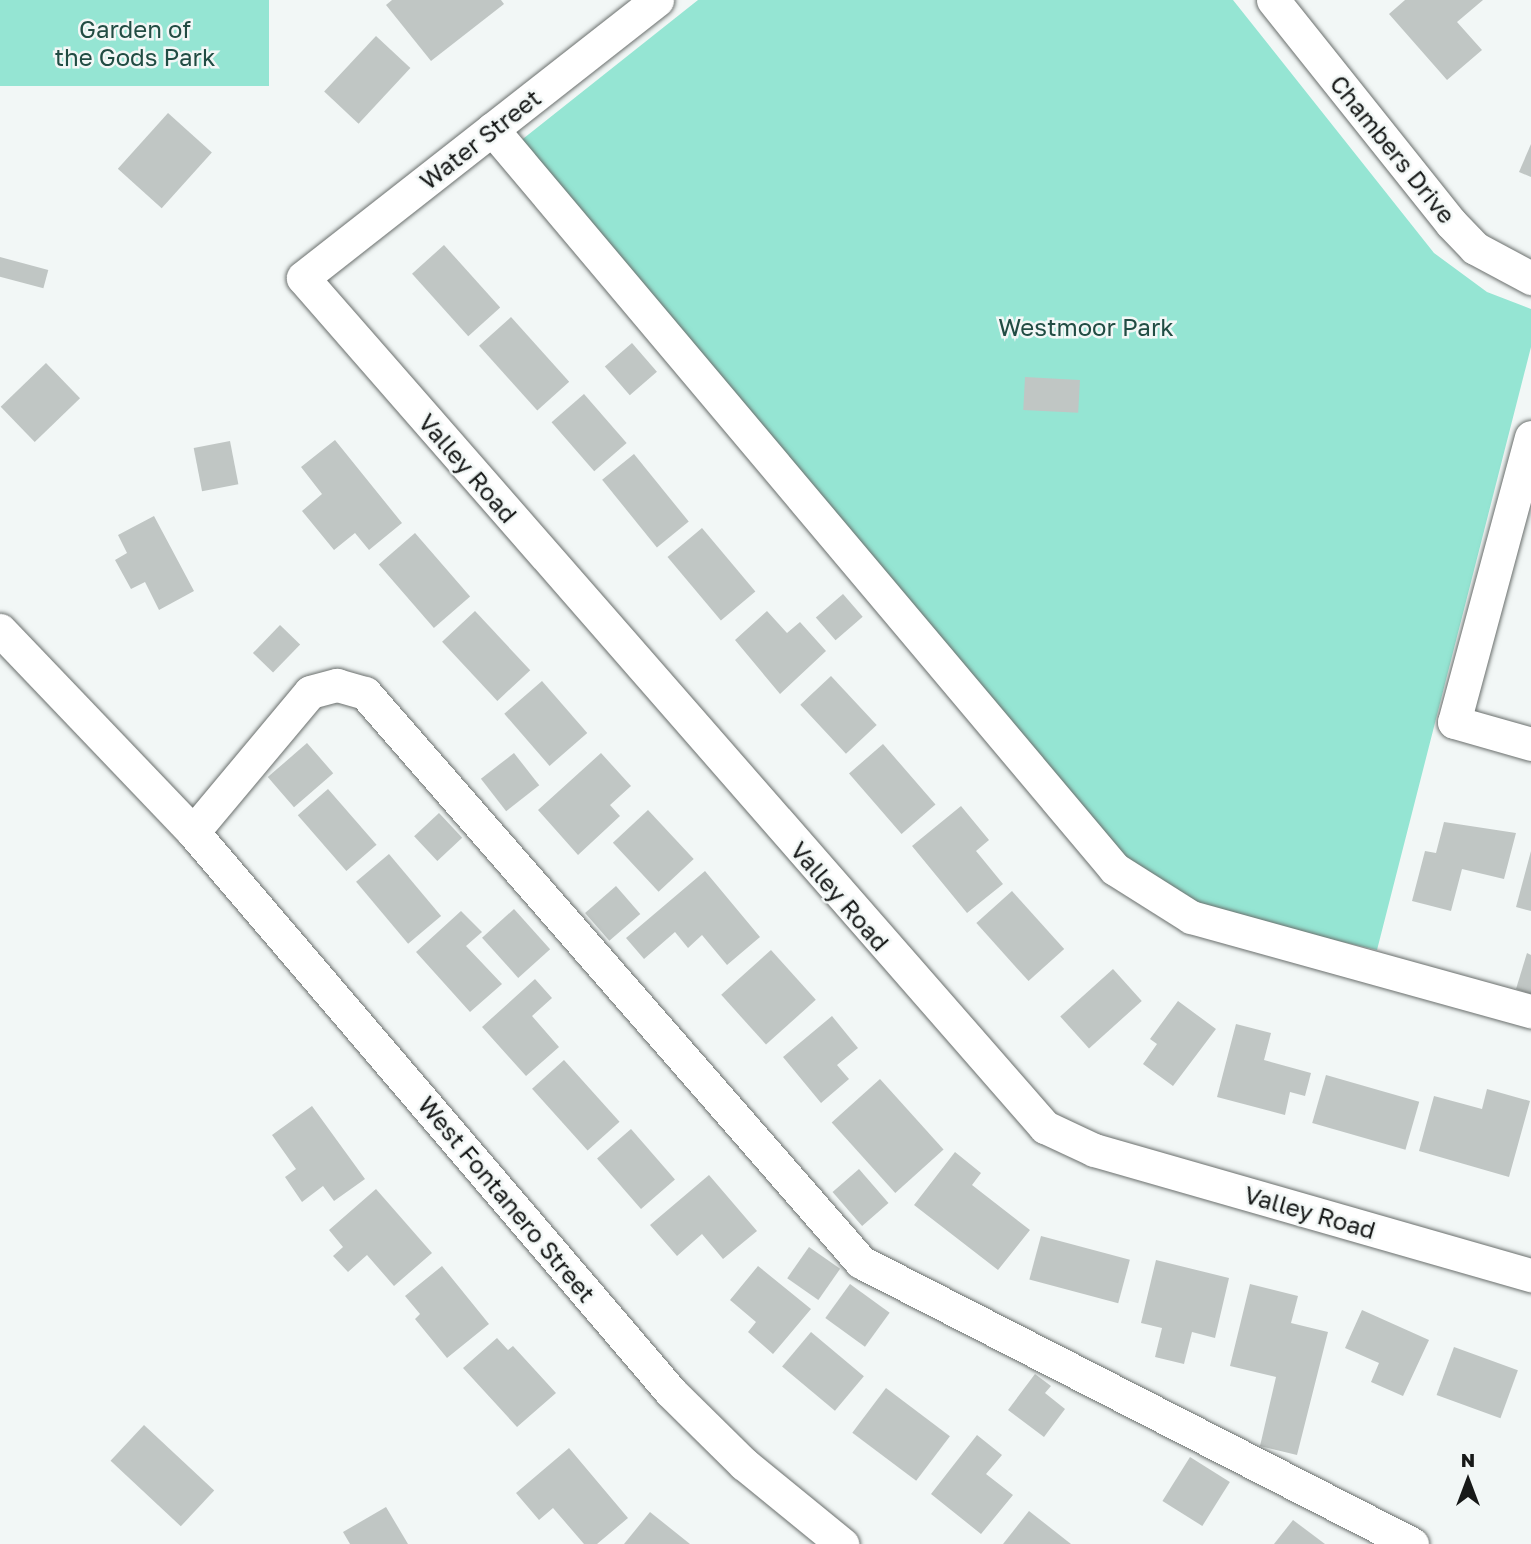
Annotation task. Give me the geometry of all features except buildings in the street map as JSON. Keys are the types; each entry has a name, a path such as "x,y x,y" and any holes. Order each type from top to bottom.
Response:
{"street":[{"name":"Water Street","path":"303,278 657,0"},
{"name":"Chambers Drive","path":"1273,0 1451,223 1475,248 1531,278"},
{"path":"492,128 1115,869 1191,918 1531,1012"},
{"name":"Valley Road","path":"303,278 1045,1126 1094,1150 1531,1275"},
{"path":"1531,437 1522,509 1454,722 1531,744"},
{"name":"West Fontanero Street","path":"0,630 193,832 671,1392 727,1449 842,1544"},
{"path":"193,832 310,692 337,685 365,693 861,1262 1412,1544"}],"green space":[{"name":"Garden of the Gods Park","path":"0,0 269,0 269,86 0,86"},
{"name":"Westmoor Park","path":"698,0 1233,0 1434,253 1487,292 1531,309 1531,347 1377,950 1215,912 1139,877 519,142"}]}
